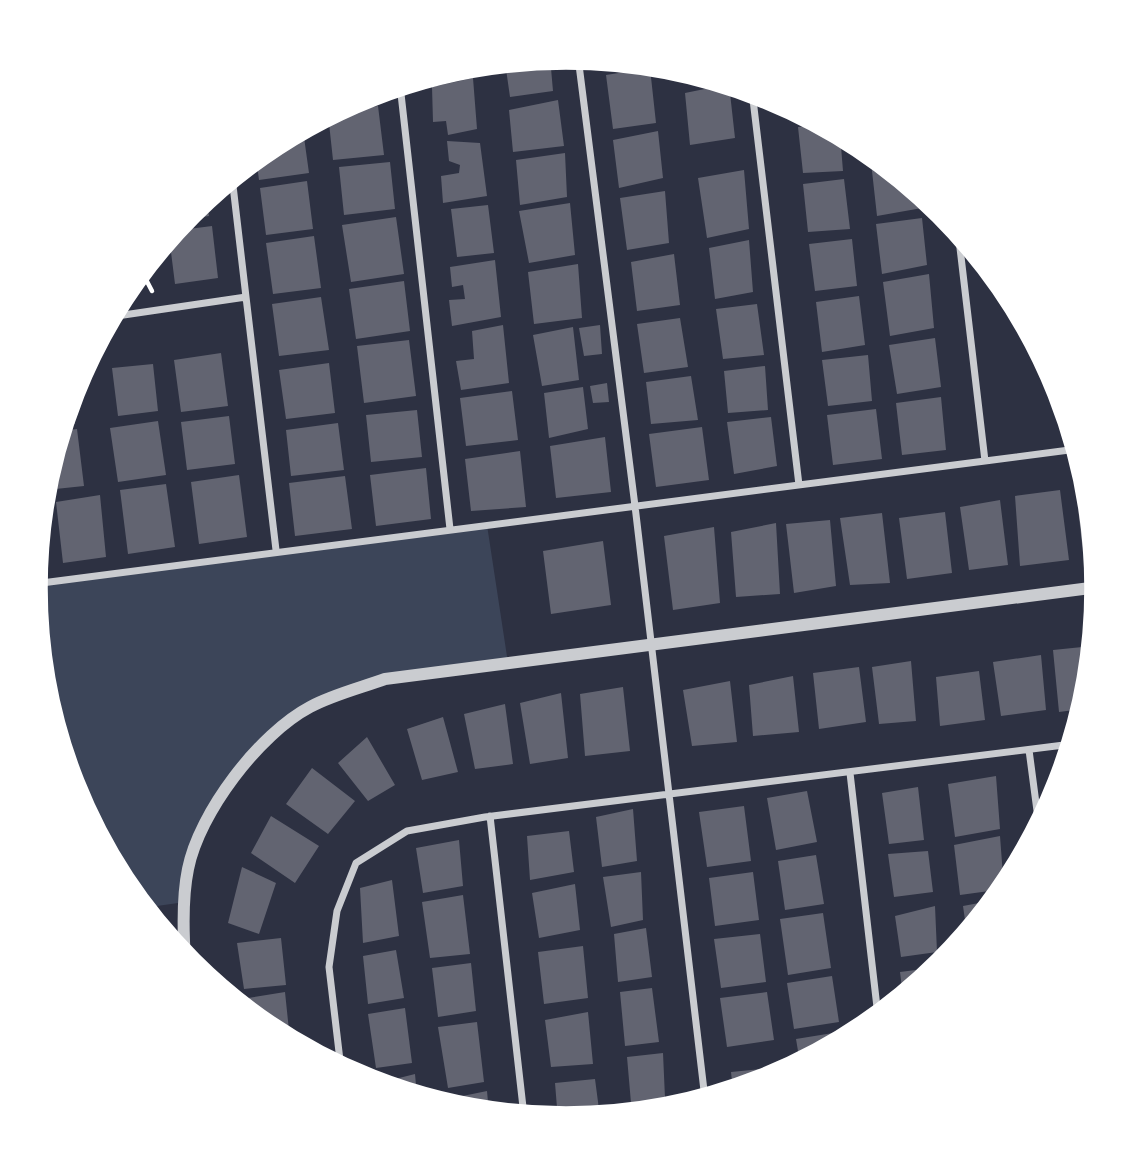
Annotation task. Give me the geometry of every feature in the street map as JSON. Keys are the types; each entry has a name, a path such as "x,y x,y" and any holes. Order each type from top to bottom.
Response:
{"street":[{"path":"579,68 635,506 704,1089"},
{"path":"401,95 450,529"},
{"path":"754,104 799,485"},
{"path":"233,188 276,550"},
{"path":"960,250 985,461"},
{"path":"123,315 246,297"},
{"path":"46,582 276,550 1067,450"},
{"path":"184,941 188,868 214,806 249,755 309,707 385,679 1086,589"},
{"path":"339,1056 329,967 337,911 356,863 407,831 490,817 1061,746"},
{"path":"1029,750 1037,808"},
{"path":"850,773 877,1005"},
{"path":"490,817 523,1106"}],"shaded area":[{"path":"487,525 508,663 386,679 347,691 311,709 278,731 249,759 225,790 205,825 192,862 185,902 154,906 115,848 85,787 73,755 55,689 47,622 46,582"}],"building":[{"path":"551,68 553,91 510,97 506,71"},
{"path":"628,72 651,75 656,123 613,129 606,75"},
{"path":"473,78 477,129 448,135 446,121 433,122 432,87"},
{"path":"708,88 730,95 735,138 690,145 685,93"},
{"path":"558,100 564,146 513,152 509,110"},
{"path":"378,106 384,155 333,160 329,126 368,108"},
{"path":"798,127 804,127 841,148 843,171 803,173"},
{"path":"658,131 663,178 619,188 613,140"},
{"path":"304,139 309,173 259,180 258,169"},
{"path":"447,141 480,143 487,196 443,203 441,176 459,173 460,165 449,161"},
{"path":"565,153 567,197 520,205 516,160"},
{"path":"390,162 395,209 344,215 339,167"},
{"path":"872,168 920,208 877,216"},
{"path":"744,170 749,229 707,238 698,178"},
{"path":"844,179 850,229 808,232 803,184"},
{"path":"307,181 313,229 266,235 260,188"},
{"path":"665,191 669,243 627,250 620,198"},
{"path":"570,203 575,255 529,263 519,211"},
{"path":"488,205 494,253 457,257 451,209"},
{"path":"396,217 404,274 351,282 342,225"},
{"path":"922,218 927,265 882,274 876,224"},
{"path":"212,226 218,278 175,284 171,250 190,229"},
{"path":"314,236 321,288 273,294 266,243"},
{"path":"852,239 857,286 815,291 809,244"},
{"path":"749,240 753,292 715,299 709,248"},
{"path":"674,254 680,305 637,311 631,262"},
{"path":"495,260 501,317 452,326 449,300 465,299 463,285 452,287 450,267"},
{"path":"578,264 582,318 534,324 528,272"},
{"path":"929,274 934,328 890,336 883,282"},
{"path":"404,281 410,331 356,339 349,289"},
{"path":"859,296 865,345 822,352 816,302"},
{"path":"321,297 329,350 279,356 272,304"},
{"path":"757,304 764,355 723,359 716,309"},
{"path":"680,318 688,367 644,373 637,324"},
{"path":"503,325 509,383 461,390 456,361 474,359 472,331"},
{"path":"600,325 602,354 584,356 579,328"},
{"path":"573,327 579,380 542,386 533,335"},
{"path":"935,338 941,387 897,394 889,345"},
{"path":"409,340 416,396 364,403 357,346"},
{"path":"221,353 228,406 181,412 174,360"},
{"path":"868,355 872,401 828,406 822,360"},
{"path":"329,363 335,413 286,419 279,370"},
{"path":"153,364 158,411 118,416 112,368"},
{"path":"765,366 768,410 728,413 724,371"},
{"path":"691,376 698,420 651,424 646,382"},
{"path":"607,383 609,402 593,403 590,386"},
{"path":"583,387 588,429 549,438 544,393"},
{"path":"512,391 518,440 466,446 460,398"},
{"path":"941,397 946,450 902,455 896,403"},
{"path":"876,409 882,459 833,465 827,415"},
{"path":"417,410 422,457 371,462 366,415"},
{"path":"229,416 235,464 187,470 181,422"},
{"path":"771,417 777,466 734,474 727,422"},
{"path":"158,421 166,475 118,482 110,428"},
{"path":"338,423 344,470 291,476 286,430"},
{"path":"702,427 709,480 656,487 649,434"},
{"path":"77,429 84,486 55,489 63,453 70,430"},
{"path":"605,437 611,492 556,498 550,446"},
{"path":"520,451 526,507 471,511 465,459"},
{"path":"426,468 431,519 376,526 370,475"},
{"path":"239,475 247,537 199,544 191,482"},
{"path":"345,476 352,529 295,536 289,483"},
{"path":"166,484 175,547 128,554 120,490"},
{"path":"1060,490 1069,560 1020,566 1015,496"},
{"path":"1076,490 1081,520 1083,553"},
{"path":"100,495 106,557 63,563 56,502"},
{"path":"1000,500 1008,565 969,570 960,507"},
{"path":"945,512 952,573 907,579 899,518"},
{"path":"882,513 890,583 850,585 840,518"},
{"path":"830,520 836,586 794,593 786,524"},
{"path":"776,523 780,594 736,597 731,532"},
{"path":"714,527 720,603 673,610 664,536"},
{"path":"603,541 611,605 551,614 543,551"},
{"path":"1082,647 1071,710 1059,712 1053,650"},
{"path":"1041,655 1046,710 1001,716 993,662"},
{"path":"911,661 916,721 879,724 872,667"},
{"path":"859,667 866,722 819,729 813,673"},
{"path":"979,671 985,720 940,726 936,677"},
{"path":"793,676 799,732 753,736 749,685"},
{"path":"730,681 737,742 692,746 683,690"},
{"path":"623,687 630,751 585,756 580,694"},
{"path":"561,693 568,758 530,764 520,703"},
{"path":"505,704 513,764 475,769 464,714"},
{"path":"443,717 458,772 422,780 407,729"},
{"path":"367,737 395,785 368,801 338,763"},
{"path":"312,768 355,801 328,834 286,804"},
{"path":"996,776 1000,829 955,837 948,784"},
{"path":"918,787 924,840 889,844 882,793"},
{"path":"807,791 817,842 776,850 767,798"},
{"path":"744,806 751,861 707,867 699,812"},
{"path":"633,809 637,861 602,867 596,817"},
{"path":"271,816 319,846 295,883 251,853"},
{"path":"569,831 574,872 530,880 527,836"},
{"path":"1000,836 1003,870 988,891 960,895 954,845"},
{"path":"459,840 463,886 423,893 416,848"},
{"path":"928,851 933,892 894,897 888,854"},
{"path":"816,855 824,904 785,910 778,861"},
{"path":"242,867 276,883 259,934 228,923"},
{"path":"641,872 643,920 611,927 603,877"},
{"path":"753,872 759,920 715,926 709,878"},
{"path":"392,880 399,936 363,943 360,888"},
{"path":"575,884 580,930 539,938 532,893"},
{"path":"463,895 470,954 430,958 422,902"},
{"path":"979,903 965,920 963,906"},
{"path":"935,906 937,952 901,957 895,916"},
{"path":"823,913 831,968 788,975 780,919"},
{"path":"646,928 652,977 618,982 614,934"},
{"path":"760,934 766,982 721,988 714,939"},
{"path":"281,938 286,985 244,989 237,943"},
{"path":"583,946 588,998 544,1004 538,952"},
{"path":"396,950 404,998 368,1004 363,956"},
{"path":"471,963 476,1011 438,1017 432,968"},
{"path":"918,970 902,984 900,972"},
{"path":"832,976 839,1022 794,1029 787,983"},
{"path":"652,988 659,1042 625,1046 620,992"},
{"path":"285,992 289,1028 249,1001 246,998"},
{"path":"767,992 774,1040 727,1047 720,998"},
{"path":"405,1008 412,1063 376,1068 368,1014"},
{"path":"588,1012 593,1064 551,1067 545,1020"},
{"path":"477,1022 484,1082 448,1088 438,1027"},
{"path":"834,1033 798,1052 796,1039"},
{"path":"663,1053 665,1098 631,1103 627,1057"},
{"path":"762,1069 732,1080 731,1072"},
{"path":"415,1074 416,1085 398,1080 395,1079"},
{"path":"595,1079 599,1107 557,1108 555,1083"},
{"path":"487,1091 488,1102 464,1098 459,1097"}]}
